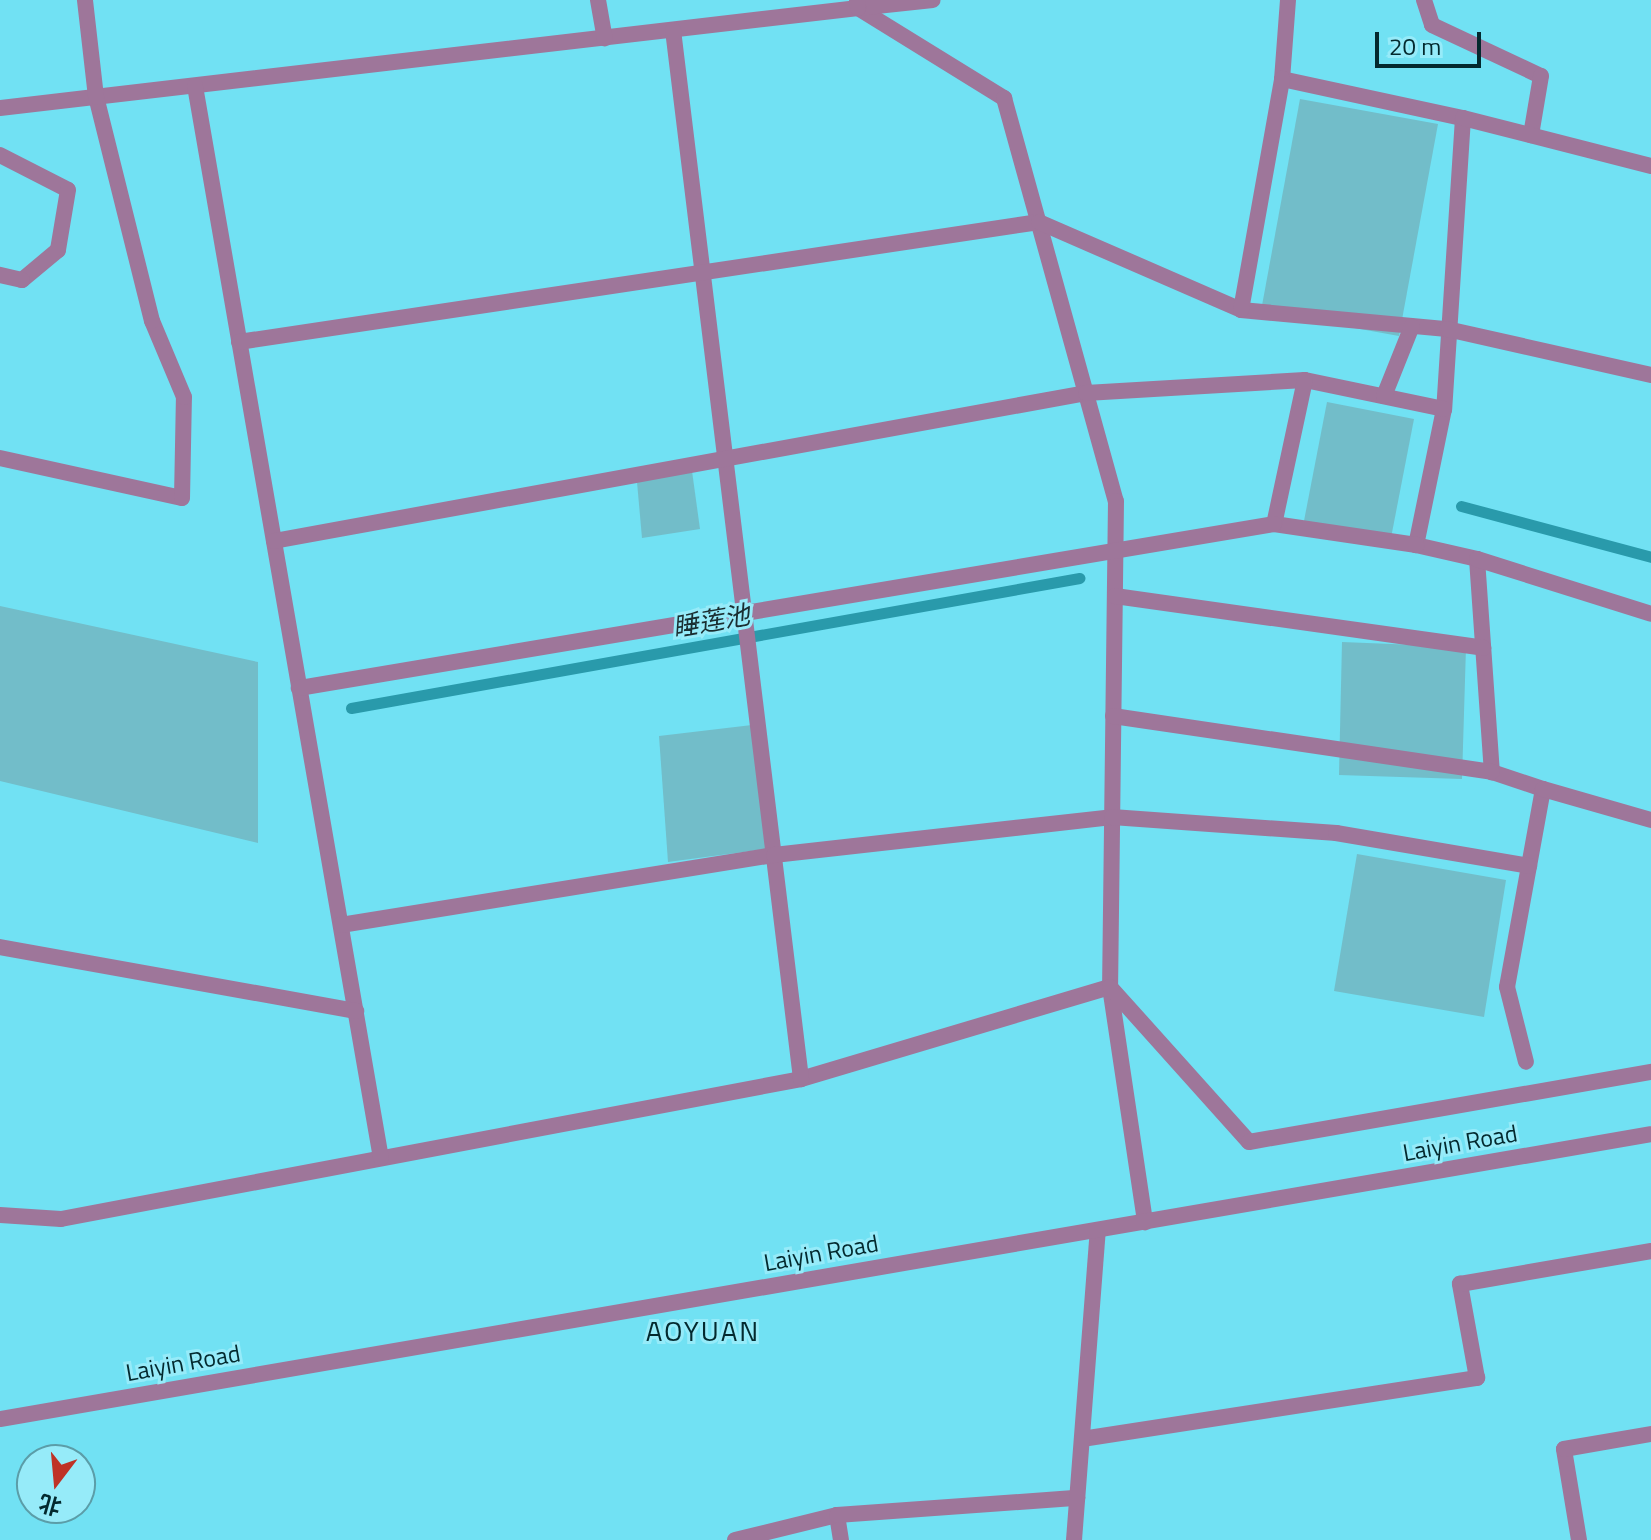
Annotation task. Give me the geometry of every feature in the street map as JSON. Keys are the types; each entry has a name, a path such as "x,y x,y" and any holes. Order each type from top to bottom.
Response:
{"street":[{"path":"0,458 182,498 184,397 152,321 96,97 85,0"},
{"path":"598,0 605,38"},
{"path":"0,108 673,30 858,4 933,0"},
{"path":"1241,310 1282,79 1288,0"},
{"path":"1424,0 1432,25 1541,76 1531,135"},
{"path":"858,4 1004,98 1116,501 1110,987 1145,1222"},
{"path":"673,30 801,1079"},
{"path":"1282,79 1463,118 1651,166"},
{"path":"195,86 381,1158"},
{"path":"1416,545 1444,409 1463,118"},
{"path":"0,155 68,190 58,250 22,280 0,275"},
{"path":"239,342 703,276 1039,222 1241,310 1447,329 1651,375"},
{"path":"1384,396 1412,326"},
{"path":"274,541 1086,393 1305,380 1444,409"},
{"path":"1274,524 1305,380"},
{"path":"299,688 1274,524 1416,545 1477,559 1651,614"},
{"path":"1477,559 1492,772"},
{"path":"1115,596 1483,648"},
{"path":"1113,716 1492,772 1651,820"},
{"path":"1526,1062 1507,987 1543,789"},
{"path":"341,925 774,855 1112,817 1336,833 1529,866"},
{"path":"0,947 356,1011"},
{"path":"1110,987 1249,1142 1651,1072"},
{"path":"0,1215 61,1219 801,1079 1110,987"},
{"name":"Laiyin Road","path":"0,1419 1651,1134"},
{"path":"1074,1540 1098,1230"},
{"path":"1082,1439 1477,1378 1460,1284 1651,1251"},
{"path":"1579,1540 1564,1449 1651,1434"},
{"path":"735,1540 837,1515 1077,1498"},
{"path":"837,1515 841,1540"}],"shaded area":[{"path":"1300,99 1438,124 1399,336 1261,311"},
{"path":"1327,402 1414,419 1390,543 1303,526"},
{"path":"692,471 700,529 642,538 637,482"},
{"path":"0,606 258,662 258,843 0,781"},
{"path":"1342,642 1466,647 1462,779 1339,775"},
{"path":"752,725 766,849 668,862 659,736"},
{"path":"1357,854 1506,880 1484,1017 1334,991"}],"waterway":[{"path":"1461,506 1651,557"},
{"name":"睡莲池","path":"351,708 1079,578"}],"district":[{"name":"AOYUAN","path":"703,1331"}]}
